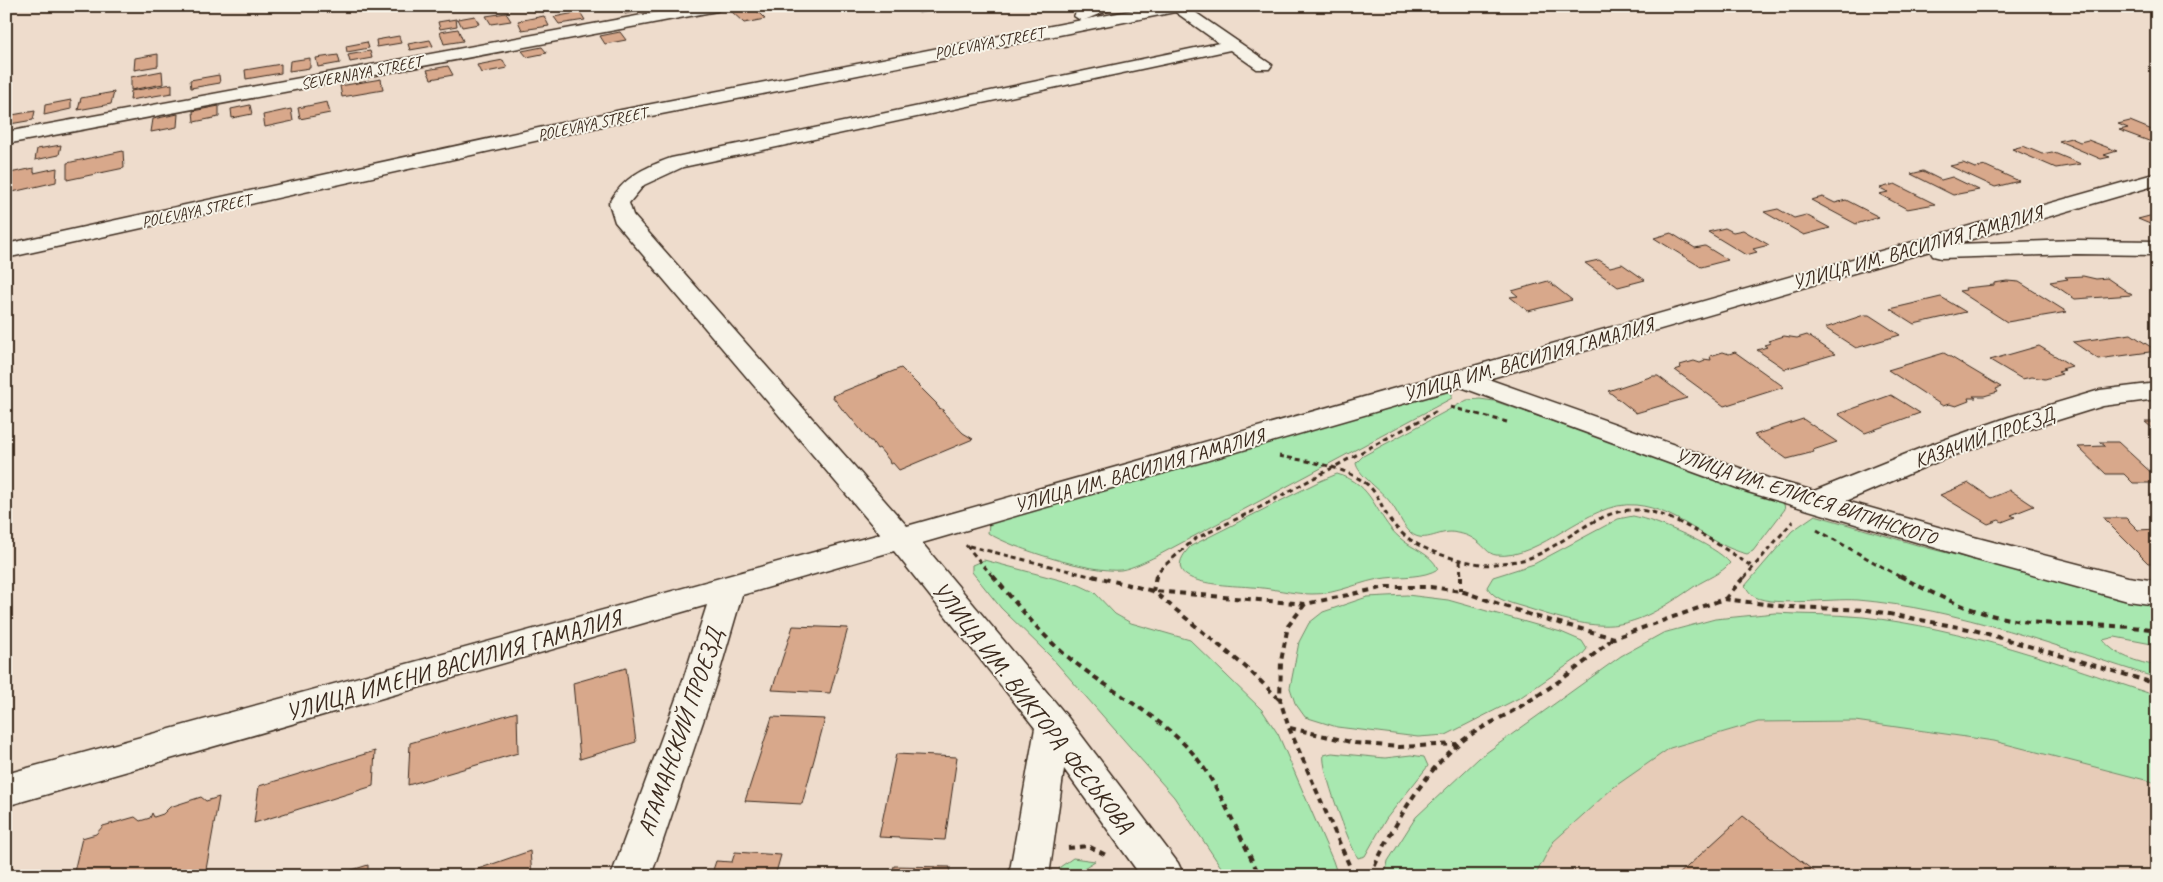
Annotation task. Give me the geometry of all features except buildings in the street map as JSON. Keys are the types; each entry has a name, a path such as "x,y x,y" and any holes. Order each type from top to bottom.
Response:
{"main road":[{"name":"SEVERNAYA STREET","path":"6,138 669,10 717,6"},
{"path":"1082,16 1106,6"},
{"name":"POLEVAYA STREET","path":"6,238 623,106 1134,6"},
{"path":"1177,6 1263,65"},
{"name":"POLEVAYA STREET","path":"6,252 621,116 912,56 1177,6"},
{"name":"УЛИЦА ИМ. ВИКТОРА ФЕСЬКОВА","path":"1164,876 910,536 875,507 623,217 619,203 626,189 647,174 678,162 1232,45"},
{"name":"УЛИЦА ИМ. ВАСИЛИЯ ГАМАЛИЯ","path":"910,536 1227,445 1472,382 1900,252 2157,179"},
{"path":"1900,252 2076,247 2157,248"},
{"name":"УЛИЦА ИМ. ЕЛИСЕЯ ВИТИНСКОГО","path":"1472,382 1758,485 1808,517 1970,547 2128,588 2157,593"},
{"name":"КАЗАЧИЙ ПРОЕЗД","path":"1808,517 1931,454 2019,423 2100,398 2157,391"},
{"name":"УЛИЦА ИМЕНИ ВАСИЛИЯ ГАМАЛИЯ","path":"6,790 910,536"},
{"name":"АТАМАНСКИЙ ПРОЕЗД","path":"631,876 701,677 728,587"},
{"path":"1029,876 1053,726"}],"path":[{"path":"1153,591 1157,572 1195,539 1253,511 1445,407 1472,382"},
{"path":"1433,405 1515,424"},
{"path":"1227,445 1334,467 1368,486 1382,500 1387,516 1399,531 1420,547 1460,560 1485,565 1536,555 1601,519 1619,512 1639,510 1686,528 1753,567"},
{"path":"1786,516 1794,520"},
{"path":"1724,599 1794,520 1808,517 1925,590 1960,606 2039,625 2130,625 2157,630"},
{"path":"910,536 965,545 1153,591 1305,604 1386,587 1430,587 1462,591 1534,616 1614,638"},
{"path":"965,545 974,542"},
{"path":"965,545 1038,628 1068,657 1162,726 1190,750 1209,777 1260,876"},
{"path":"1460,560 1462,591"},
{"path":"1153,591 1241,664 1280,700"},
{"path":"1370,876 1386,840 1421,789 1457,744 1540,695 1588,661 1614,638 1724,599 1789,607 1868,610 1926,620 1983,633 2157,684"},
{"path":"1305,604 1288,626 1281,662 1280,700 1289,728 1354,876"},
{"path":"1289,728 1355,743 1399,747 1457,744"},
{"path":"1061,852 1067,848 1082,845 1094,846 1108,856"}],"shaded area":[{"path":"1855,721 1994,741 2157,783 2157,876 1535,876 1553,842 1614,787 1670,748 1758,722"}],"green space":[{"path":"1440,390 1452,393 1452,398 1157,556 1130,568 1108,570 1073,564 1034,553 988,533 989,524 997,517"},
{"path":"1467,400 1494,401 1765,495 1784,504 1785,509 1753,551 1747,554 1719,543 1666,513 1636,505 1618,506 1600,512 1530,549 1513,554 1493,554 1473,539 1460,533 1451,532 1427,537 1416,536 1408,530 1390,502 1365,477 1356,463 1363,456"},
{"path":"1337,474 1359,485 1367,493 1391,529 1405,542 1431,559 1438,569 1419,575 1377,579 1331,592 1312,594 1213,584 1187,576 1181,569 1182,559 1191,546"},
{"path":"1815,515 1924,547 2064,583 2157,603 2157,645 2115,637 2103,640 2120,654 2157,666 2157,678 2046,642 1933,611 1857,600 1790,602 1764,600 1753,596 1745,586 1792,531"},
{"path":"1633,516 1656,523 1699,541 1730,563 1718,573 1652,613 1634,621 1617,624 1579,623 1557,617 1500,599 1487,587 1493,577 1534,564 1618,519"},
{"path":"984,560 1079,585 1094,592 1115,614 1131,623 1190,640 1262,710 1278,734 1338,876 1227,876 1174,797 1051,657 1001,608 972,572 972,565"},
{"path":"1407,595 1448,600 1561,632 1582,641 1587,649 1581,656 1521,697 1446,735 1418,737 1337,727 1305,717 1295,703 1290,688 1299,642 1309,623 1323,612 1367,597"},
{"path":"1775,613 1863,617 1938,629 2012,649 2157,696 2157,783 1994,741 1855,721 1758,722 1670,748 1614,787 1553,842 1535,876 1385,876 1388,861 1416,817 1479,758 1621,656 1663,633 1715,619"},
{"path":"1332,753 1385,758 1411,755 1424,757 1428,766 1386,819 1365,856 1358,858 1343,823 1326,774 1324,755"},
{"path":"1073,858 1095,861 1071,876 1059,876 1060,867"}]}
